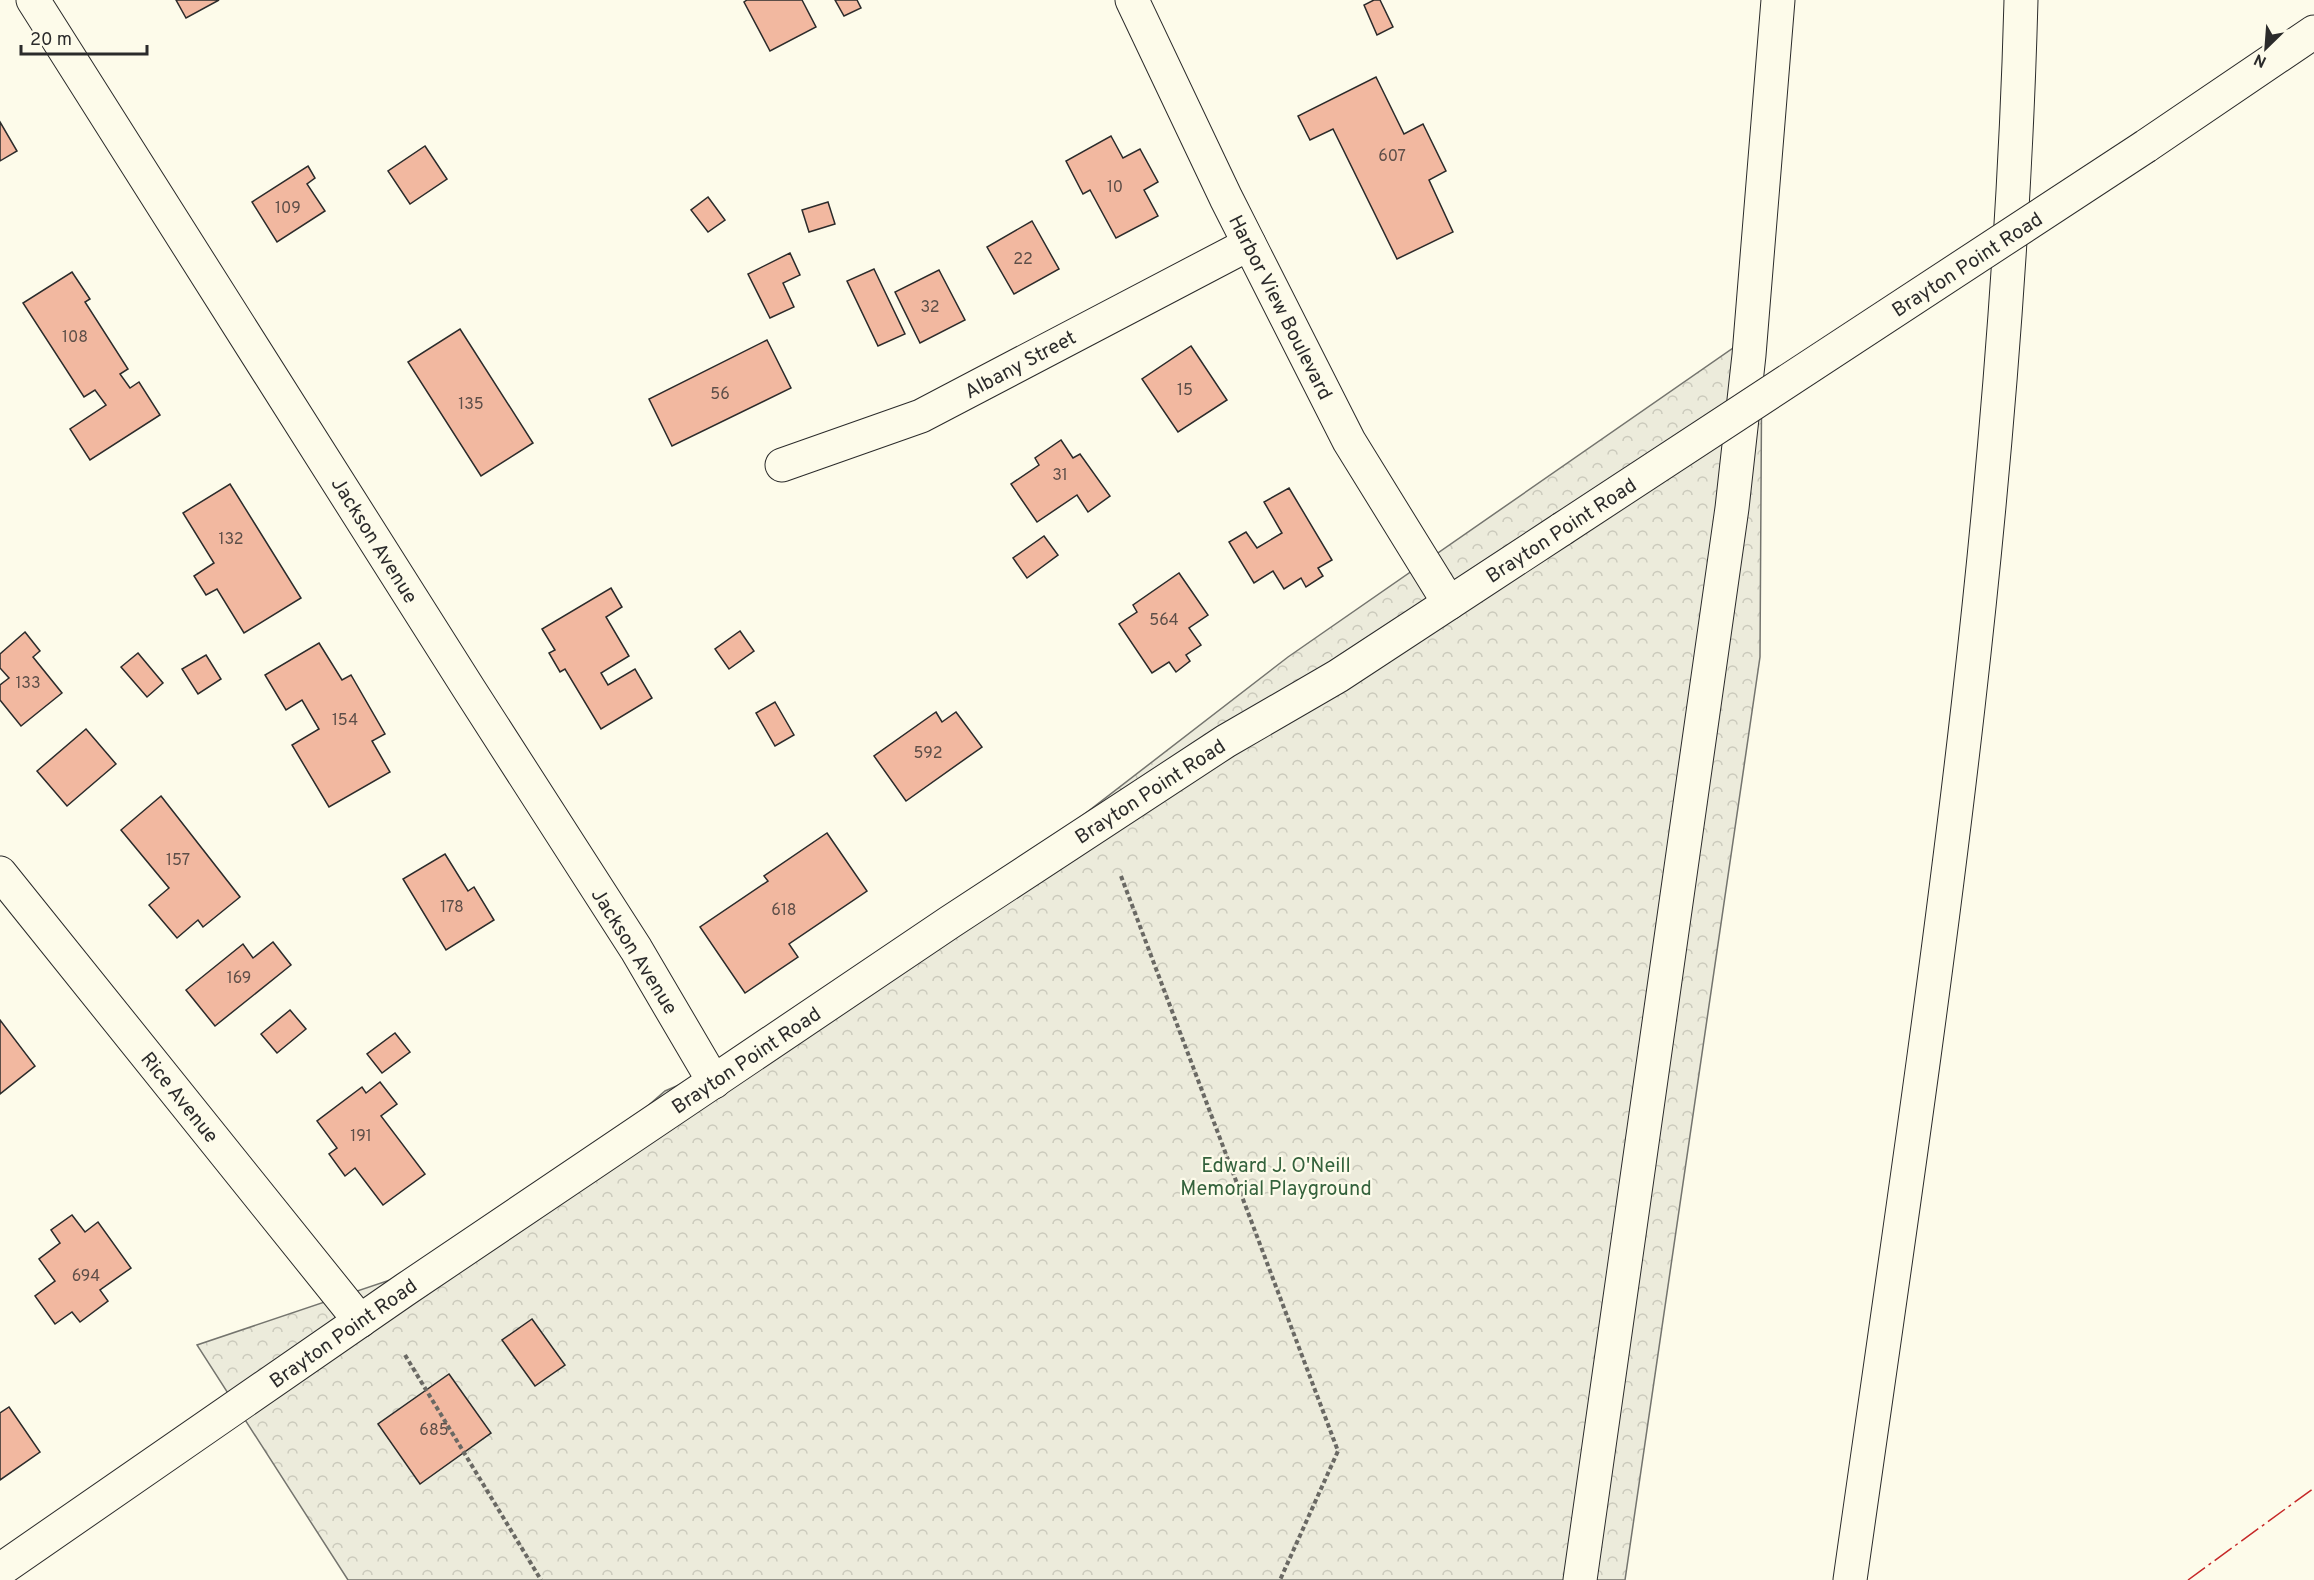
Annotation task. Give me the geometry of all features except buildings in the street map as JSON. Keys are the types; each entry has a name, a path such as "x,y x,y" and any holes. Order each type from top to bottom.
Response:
{"main road":[{"name":"Jackson Avenue","path":"33,0 636,949 714,1082"},
{"name":"Harbor View Boulevard","path":"1132,0 1249,244 1349,441 1449,603"},
{"path":"1580,1580 1732,508 1750,343 1778,0"},
{"path":"1850,1580 1940,934 1977,630 2005,322 2021,0"},
{"name":"Brayton Point Road","path":"0,1570 360,1321 1226,741 1338,676 2146,146 2314,32"},
{"name":"Albany Street","path":"782,465 921,416 1249,244"},
{"name":"Rice Avenue","path":"0,873 360,1321"}],"path":[{"path":"1121,876 1338,1451 1280,1580"},
{"path":"405,1355 541,1580"}],"green space":[{"name":"Edward J. O'Neill Memorial Playground","path":"1762,328 1760,657 1625,1580 348,1580 197,1345 485,1248 665,1091 801,1033 1288,657"}],"power":[{"path":"2188,1580 2314,1488"}]}
